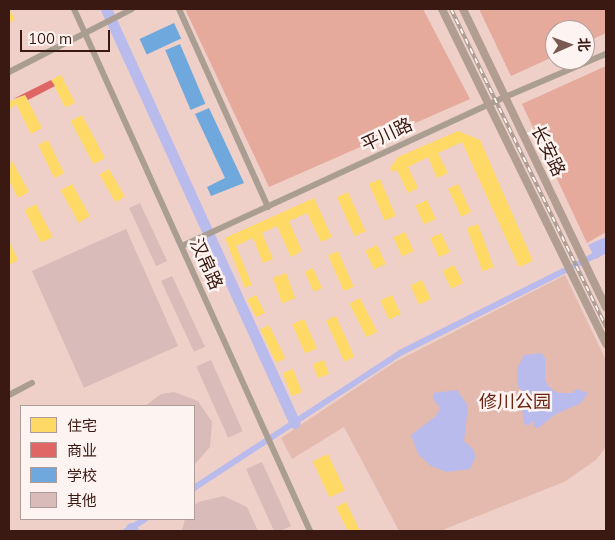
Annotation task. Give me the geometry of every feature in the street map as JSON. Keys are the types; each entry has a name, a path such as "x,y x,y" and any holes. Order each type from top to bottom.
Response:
{"main road":[{"name":"长安路","path":"442,9 606,344"},
{"name":"长安路","path":"463,9 606,307"}],"street":[{"name":"汉帛路","path":"74,9 88,32 185,244 310,531"},
{"path":"9,72 131,9"},
{"path":"179,9 268,206"},
{"name":"平川路","path":"185,244 505,97 606,54"},
{"path":"9,395 32,383"}],"green space":[{"name":"修川公园","path":"565,275 606,360 606,447 596,460 564,482 440,531 399,531 344,427 292,459 281,438 395,362"}],"shaded area":[{"path":"185,9 423,9 470,99 269,187"},
{"path":"479,9 606,9 606,33 595,38 595,20 545,20 545,61 511,76"},
{"path":"606,66 606,232 587,243 522,104"}],"water":[{"path":"606,237 606,253 596,259 588,245"},
{"path":"541,353 545,358 545,380 550,388 558,393 572,393 577,389 588,393 581,403 556,414 538,428 535,428 533,421 528,426 524,423 521,402 525,396 518,386 517,369 524,355"},
{"path":"457,390 468,406 464,441 474,450 475,458 470,469 447,472 431,466 418,454 411,435 436,416 440,408 433,399 433,393"}],"building: 住宅":[{"path":"9,9 15,19 9,23"},
{"path":"61,75 75,103 65,108 51,80"},
{"path":"25,95 42,128 31,134 16,104 9,110 9,102"},
{"path":"82,115 105,158 94,164 71,121"},
{"path":"458,131 480,140 533,261 519,267 462,142 438,153 448,173 437,178 428,157 408,167 418,188 408,193 397,170 392,172 390,168 398,157"},
{"path":"48,140 64,173 54,178 38,145"},
{"path":"11,159 29,192 18,198 9,180"},
{"path":"109,169 125,197 115,202 99,174"},
{"path":"380,179 396,216 385,221 369,184"},
{"path":"72,184 90,216 79,223 61,190"},
{"path":"458,184 471,212 461,217 448,189"},
{"path":"348,192 365,231 355,236 337,197"},
{"path":"314,198 332,237 321,242 307,213 289,221 302,251 291,257 277,226 262,233 273,259 263,263 253,238 236,246 252,285 245,288 225,238"},
{"path":"427,200 436,219 424,225 415,205"},
{"path":"36,204 53,237 41,243 24,210"},
{"path":"478,224 494,267 482,271 467,228"},
{"path":"405,232 414,251 402,257 393,237"},
{"path":"441,233 450,252 439,257 430,238"},
{"path":"9,241 18,260 9,265"},
{"path":"377,245 386,264 374,270 365,250"},
{"path":"338,251 354,287 344,291 328,255"},
{"path":"454,265 463,283 451,289 442,271"},
{"path":"313,268 322,288 314,292 305,272"},
{"path":"286,273 295,298 282,303 273,278"},
{"path":"422,280 431,299 419,305 410,285"},
{"path":"256,295 265,313 256,317 247,300"},
{"path":"392,295 401,314 389,320 380,300"},
{"path":"360,298 377,332 367,337 349,303"},
{"path":"336,316 354,357 344,362 326,320"},
{"path":"304,319 317,348 305,354 292,324"},
{"path":"269,325 285,358 276,363 260,329"},
{"path":"324,360 329,374 318,378 313,364"},
{"path":"293,369 302,392 292,396 283,373"},
{"path":"328,454 345,490 329,497 313,461"},
{"path":"346,502 360,531 348,531 336,507"}],"building: 商业":[{"path":"51,80 55,86 28,100 25,95 13,99"}],"building: 学校":[{"path":"174,23 181,38 147,54 140,39"},
{"path":"180,44 205,104 191,110 165,50"},
{"path":"209,108 244,183 211,196 207,187 225,178 195,114"}],"building: 其他":[{"path":"140,203 167,261 156,266 129,208"},
{"path":"126,229 178,346 84,388 32,271"},
{"path":"172,276 205,347 194,352 161,281"},
{"path":"211,360 243,431 228,438 196,367"},
{"path":"174,392 198,401 212,422 210,447 195,464 195,405 146,405 161,394"},
{"path":"262,462 291,526 280,531 274,531 246,469"},
{"path":"224,496 247,507 258,531 182,531 185,520 195,520 195,505 198,502"}],"waterway":[{"path":"106,9 295,423"},
{"path":"195,487 400,353 606,250"},
{"path":"126,531 143,520"}],"railway":[{"path":"451,9 606,327"}]}
